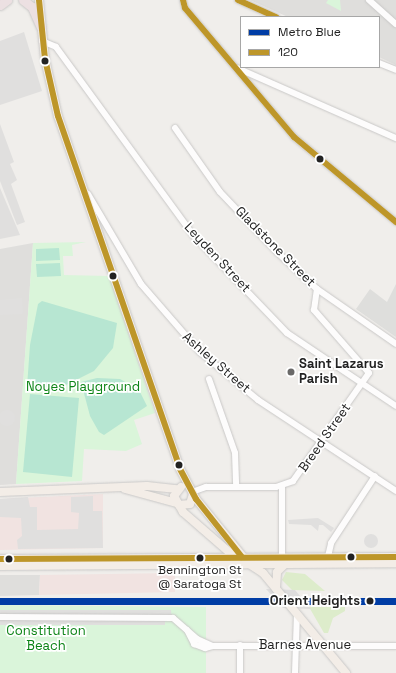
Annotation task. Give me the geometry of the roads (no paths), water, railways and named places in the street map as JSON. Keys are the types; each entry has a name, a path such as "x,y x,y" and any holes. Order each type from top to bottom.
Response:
{"highway":[{"path":"23,0 32,7 41,27"}],"main road":[{"path":"39,0 42,41 56,107 180,469 192,491 242,559"},
{"path":"180,469 178,488 174,496 183,512 242,559 262,572 346,673"},
{"path":"0,492 113,487 178,488 192,491"},
{"path":"113,487 178,504 190,504 192,491"},
{"path":"0,559 21,562 79,562 242,559 371,560 396,558"},
{"path":"79,562 242,559"},
{"path":"276,589 276,572 284,560"},
{"path":"371,560 396,564"},
{"path":"0,566 21,562"}],"street":[{"path":"183,0 185,8 303,146 396,222"},
{"path":"238,0 274,16"},
{"path":"368,0 396,24"},
{"name":"Leyden Street","path":"42,41 56,47 193,235 287,333 396,406"},
{"path":"380,63 396,70"},
{"path":"235,68 396,138"},
{"name":"Gladstone Street","path":"175,128 220,192 317,289 396,344"},
{"name":"Ashley Street","path":"84,188 140,284 179,332 258,400 396,490"},
{"path":"96,225 106,224"},
{"name":"Breed Street","path":"282,486 300,476 369,373 314,310 317,289"},
{"path":"209,379 235,453 236,487"},
{"path":"327,560 331,543 375,476"},
{"path":"192,491 203,488 282,486 284,560"},
{"path":"294,611 295,673"},
{"name":"Barnes Avenue","path":"0,617 164,617 185,625 197,640 213,646 396,646"},
{"path":"240,645 240,673"}],"metro line":[{"name":"Blue","path":"0,601 396,601"}],"place":[{"name":"Saint Lazarus Parish","path":"291,372"},
{"name":"Bennington St @ Saratoga St","path":"200,558"},
{"name":"Orient Heights","path":"370,601"}],"park label":[{"name":"Noyes Playground","path":"83,387"},
{"name":"Constitution Beach","path":"46,640"}]}
